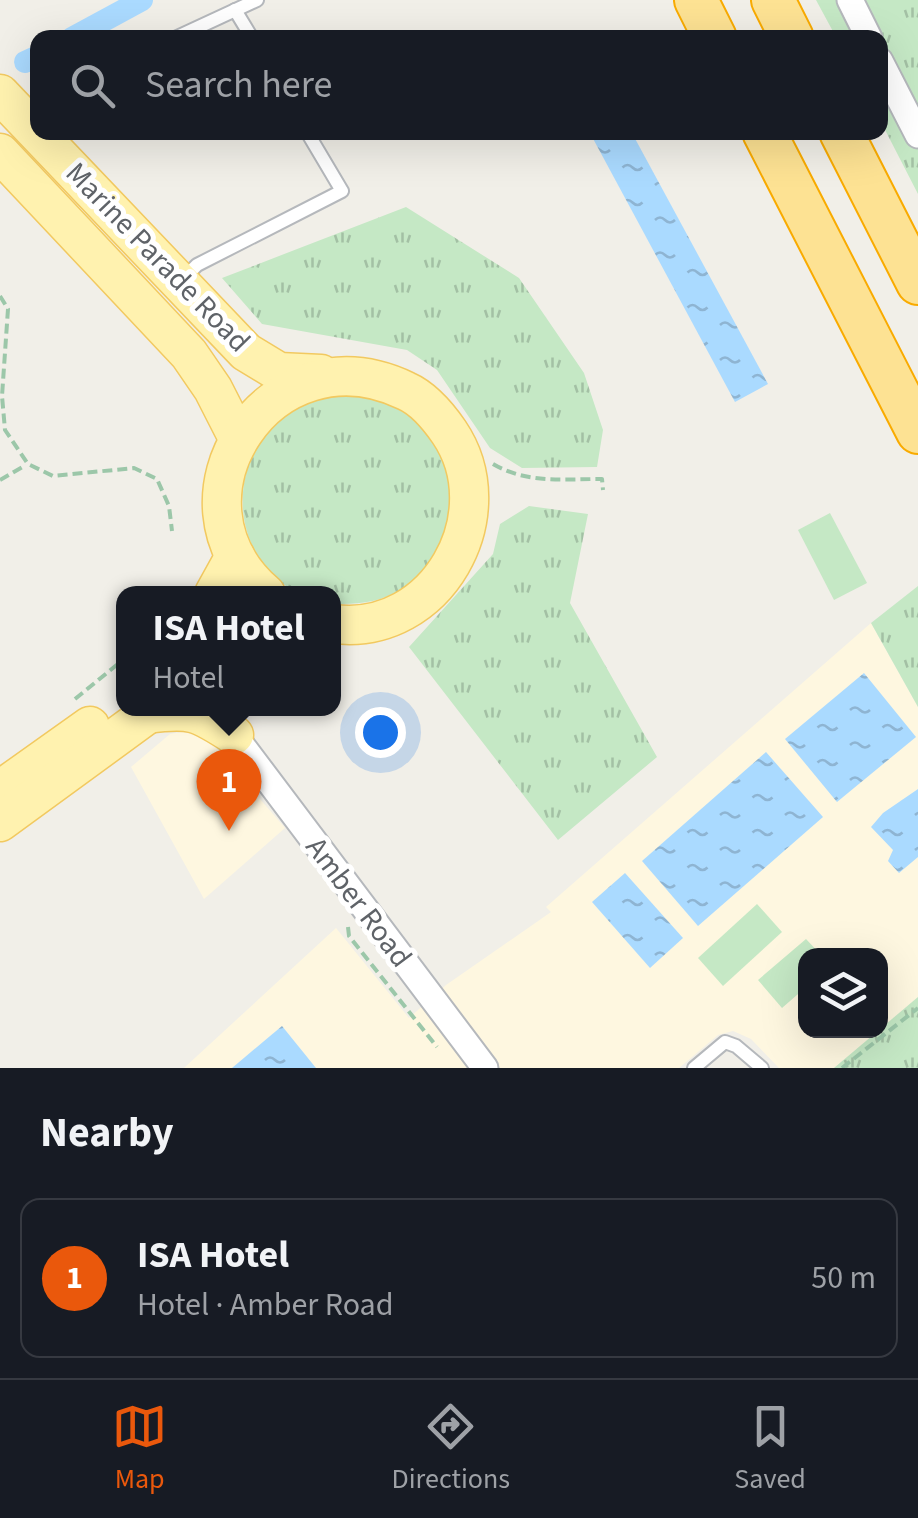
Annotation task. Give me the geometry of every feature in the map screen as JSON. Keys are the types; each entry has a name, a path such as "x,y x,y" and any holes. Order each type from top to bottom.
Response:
{"highway":[{"path":"696,0 711,30"},
{"path":"772,0 788,30"},
{"path":"768,140 918,432"},
{"path":"844,140 918,284"}],"main road":[{"name":"Marine Parade Road","path":"0,94 30,126"},
{"name":"Marine Parade Road","path":"44,140 246,352 280,372 339,375"},
{"name":"Marine Parade Road","path":"0,153 189,354 213,389 238,438"},
{"path":"256,586 235,556 224,517 224,476 238,438 264,406 299,384 339,375 376,378 410,392 439,416 459,447 470,483 469,520 458,556 436,587 406,610 372,622 341,624"},
{"path":"218,586 235,556"},
{"path":"0,822 23,785 130,716"},
{"path":"204,716 229,722"}],"street":[{"path":"850,0 864,30"},
{"path":"888,77 918,135"},
{"name":"Amber Road","path":"229,722 485,1068"}],"lane":[{"path":"192,30 257,0"},
{"path":"235,10 247,30"},
{"path":"179,283 196,265 342,191 312,140"},
{"path":"694,1068 726,1042 762,1068"}],"path":[{"path":"0,296 8,309 3,432 28,464 53,476 134,468 157,480 170,506 172,531"},
{"path":"481,456 514,475 539,480 602,479 603,490"},
{"path":"0,480 28,464"},
{"path":"842,1068 918,1008"}],"shaded area":[{"path":"871,623 918,707 918,997 888,1023 888,948 798,948 798,1038 870,1038 834,1068 779,1068 751,1039 733,1031 718,1035 679,1068 184,1068 336,928 409,1018 446,985 551,912 546,907"},
{"path":"200,732 211,742 285,828 204,899 131,767 170,734"}],"green space":[{"path":"816,0 918,0 918,194 888,136 888,30 832,30"},
{"path":"406,207 519,278 584,373 603,430 597,467 522,468 490,448 437,370 407,350 262,324 222,278"},
{"path":"358,395 415,420 433,439 444,462 449,486 444,536 432,559 416,578 395,593 358,603 341,604 341,586 287,586 260,560 244,515 243,491 257,445 291,410 332,397"},
{"path":"529,506 588,514 570,603 657,757 558,840 409,647 493,554 500,524"},
{"path":"830,513 867,583 834,600 798,530"},
{"path":"918,586 918,707 871,623"},
{"path":"757,904 782,932 723,986 698,958"},
{"path":"806,939 814,948 798,948 798,994 782,1008 758,980"},
{"path":"918,997 918,1068 834,1068 869,1038 888,1038 888,1022"}],"water":[{"path":"594,140 636,140 768,384 735,402"},
{"path":"864,673 916,737 837,802 785,739"},
{"path":"766,752 823,817 698,926 642,861"},
{"path":"918,789 918,857 899,873 888,861 893,850 871,827 883,813"},
{"path":"625,873 683,938 650,968 592,902"},
{"path":"282,1026 316,1068 232,1068"}],"waterway":[{"path":"87,30 142,0"},
{"path":"25,62 30,60"}],"place":[{"name":"ISA Hotel","path":"229,831"}]}
